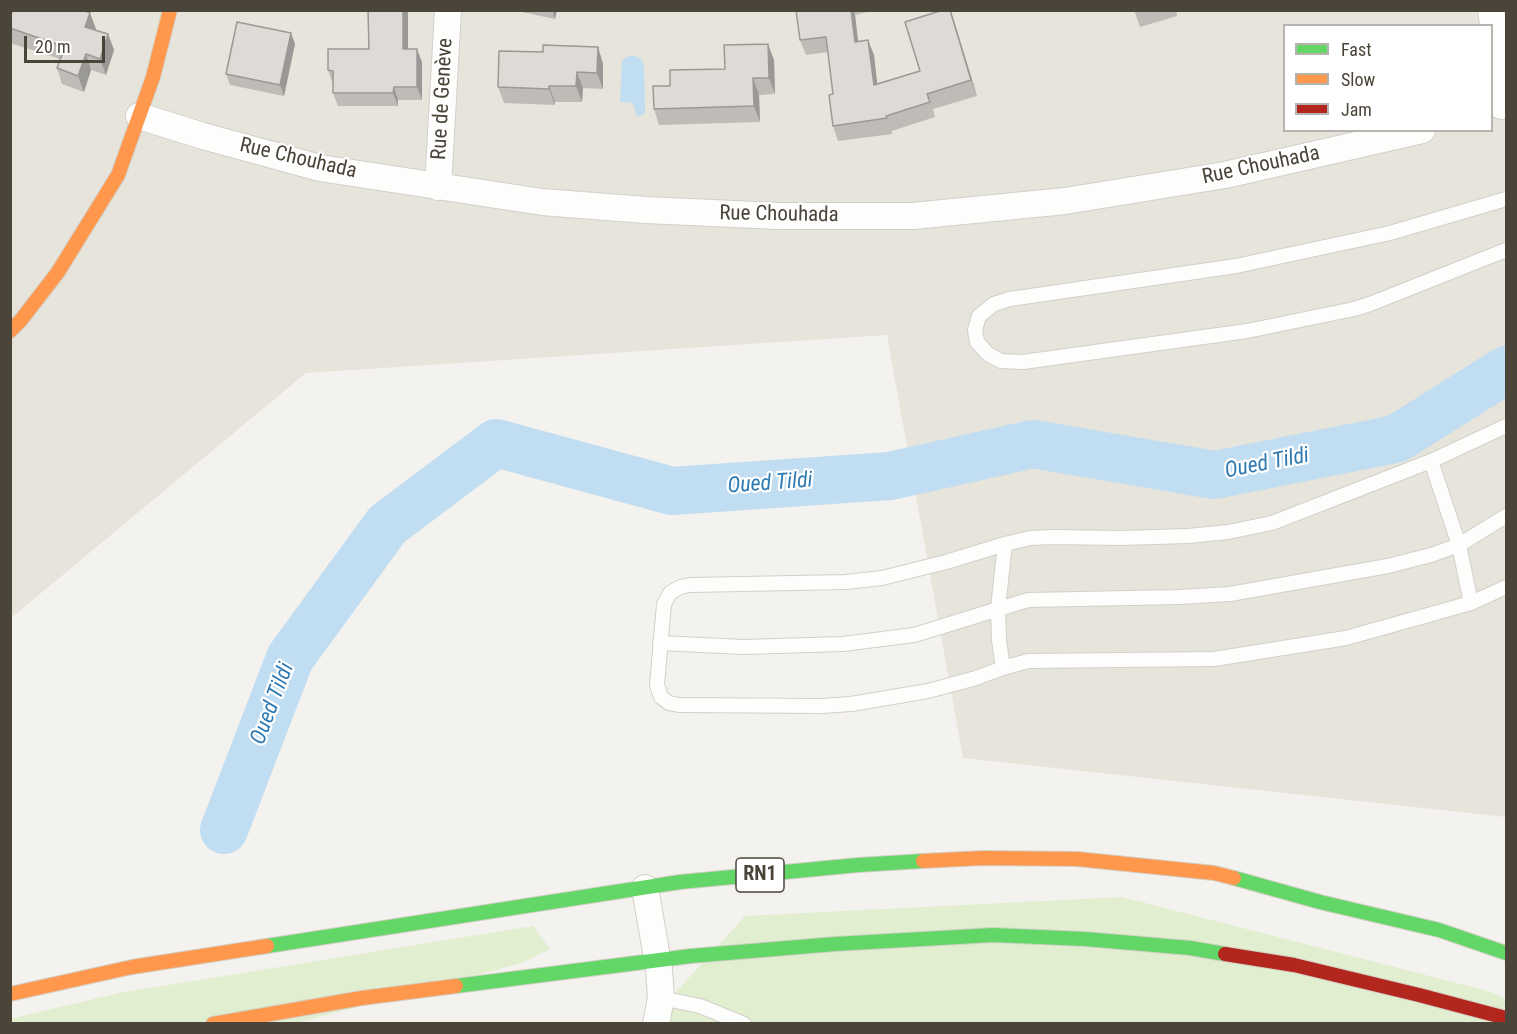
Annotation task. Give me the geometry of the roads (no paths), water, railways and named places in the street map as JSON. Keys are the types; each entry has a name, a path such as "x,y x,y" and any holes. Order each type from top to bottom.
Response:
{"main road":[{"path":"10,331 58,272 118,175 153,77 170,10"},
{"name":"RN1","path":"10,994 132,967 680,882 858,865 982,858 1077,859 1214,873 1320,902 1439,930 1506,953"},
{"path":"213,1023 362,998 691,956 835,944 993,935 1085,939 1190,948 1294,965 1506,1018"}],"street":[{"name":"Rue de Genève","path":"438,187 448,10"},
{"path":"1491,10 1497,49 1500,107"},
{"name":"Rue Chouhada","path":"139,116 320,168 438,187 542,202 646,210 778,216 913,216 1065,201 1225,175 1413,132"},
{"path":"645,888 661,998 656,1023"}],"lane":[{"path":"1506,199 1390,233 1236,266 1010,299 994,304 979,316 975,330 977,342 988,354 1000,360 1023,362 1247,331 1370,304 1506,250"},
{"path":"1506,426 1431,461 1272,523 1228,532 1188,536 1030,538 882,578 846,582 680,587 670,593 664,604 657,686 661,696 669,704 679,705 822,706 851,704 928,691 1028,661 1214,659 1346,638 1471,603 1506,587"},
{"path":"1431,461 1458,545 1471,603"},
{"path":"660,643 743,646 843,644 914,635 1028,600 1230,594 1388,566 1431,555 1458,545 1506,516"},
{"path":"1003,668 998,608 1005,544"},
{"path":"661,998 700,1006 744,1023"}],"water":[{"path":"632,55 642,60 644,66 645,110 640,116 636,115 633,103 620,102 622,61"}],"waterway":[{"name":"Oued Tildi","path":"224,830 290,658 387,525 496,443 672,491 890,476 1033,444 1214,475 1396,439 1506,370"}]}
